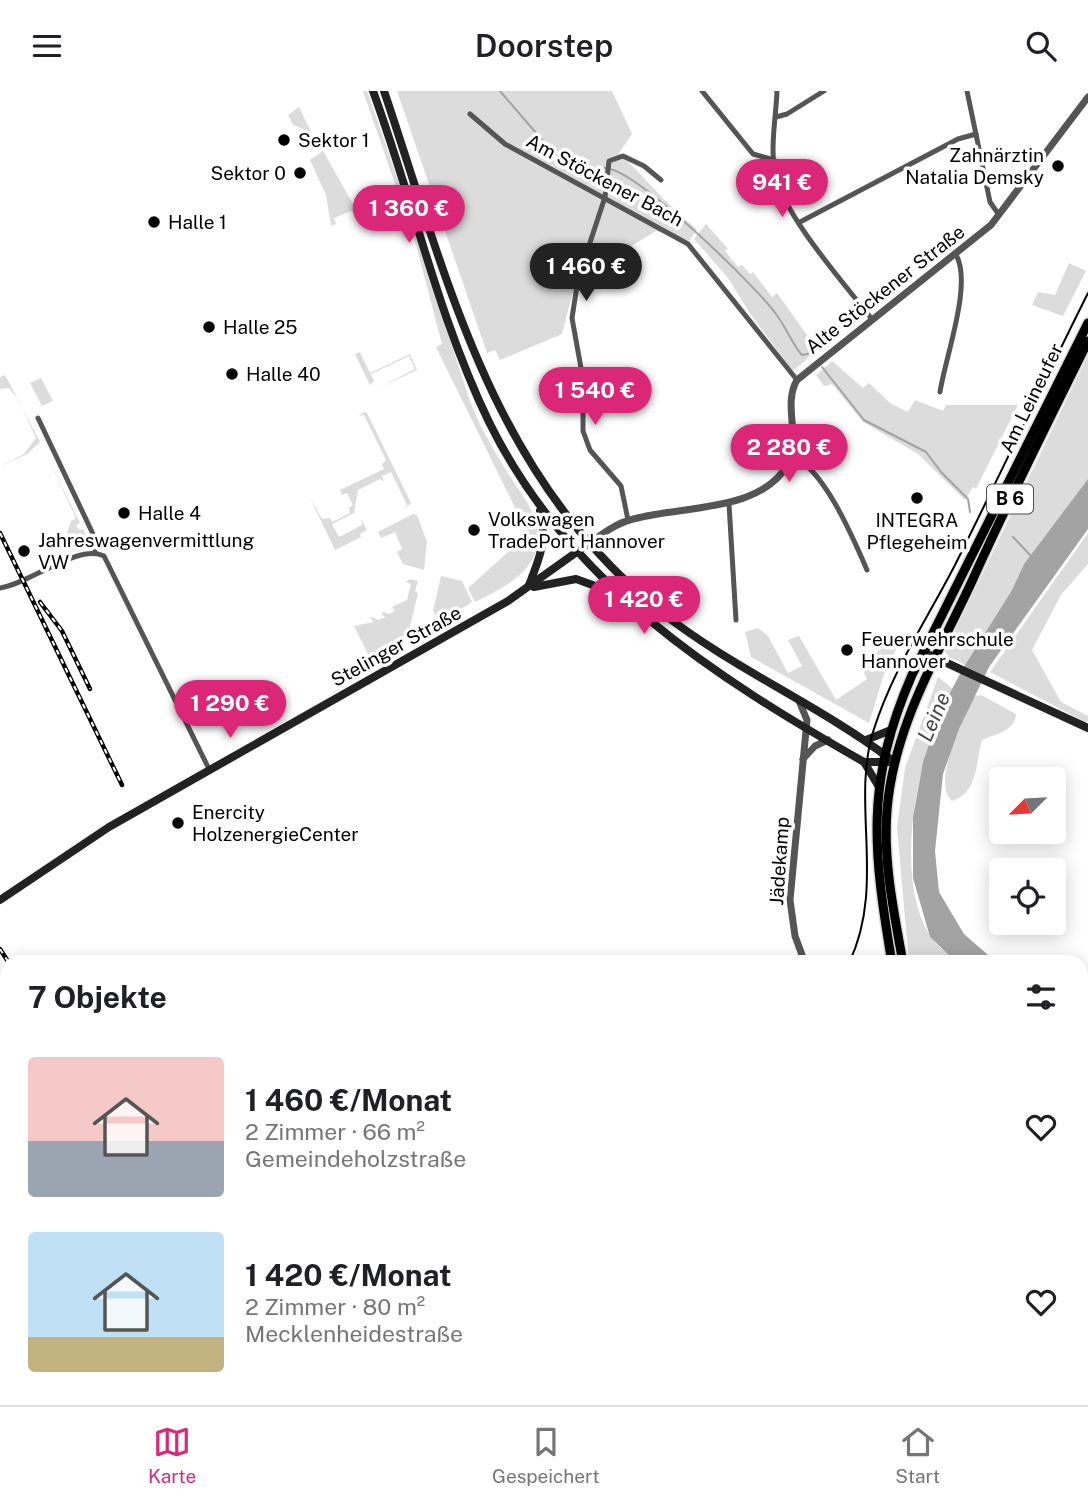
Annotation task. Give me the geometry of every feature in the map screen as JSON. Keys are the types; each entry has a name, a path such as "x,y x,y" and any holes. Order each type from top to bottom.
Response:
{"main road":[{"path":"373,91 464,362 505,453 538,504 576,552 616,594 692,654 864,762 880,786"},
{"path":"384,91 474,354 517,444 554,501 589,544 624,580 664,614 799,701 866,740 884,758"},
{"name":"Am Leineufer","path":"891,955 876,863 880,786 891,730 923,652 1088,323"},
{"name":"Am Leineufer","path":"902,955 887,863 887,809 894,761 912,704 933,657 1088,341"},
{"path":"527,588 542,550 544,523 538,504"},
{"name":"Stelinger Straße","path":"0,900 109,827 527,588 589,544"},
{"path":"527,588 576,579 616,594"},
{"path":"923,652 1088,727"},
{"path":"866,740 891,730"},
{"path":"864,762 884,758 894,761"}],"street":[{"path":"702,91 753,154 774,160"},
{"path":"777,91 774,160 779,187 800,222 871,318"},
{"path":"776,117 787,114 824,91"},
{"path":"967,91 990,202 999,215"},
{"name":"Alte Stöckener Straße","path":"791,456 792,395 797,380 999,215 1088,97"},
{"name":"Am Stöckener Bach","path":"470,114 505,144 678,237 695,250 797,380"},
{"path":"800,222 958,139 976,134"},
{"name":"Am Stöckener Bach","path":"605,197 609,161 623,156 644,166 661,180"},
{"path":"605,197 578,279 572,318 583,379 583,431 590,450 621,486 628,520"},
{"path":"940,392 963,285 960,260 955,253"},
{"path":"38,418 93,534 95,551 110,564 209,769"},
{"path":"589,544 628,520 669,511 729,504 767,484 786,468 791,456 801,460 830,496 867,570"},
{"path":"729,504 736,620"},
{"path":"0,587 23,582 83,553 95,551"},
{"name":"Jädekamp","path":"799,701 806,714 806,726 790,900 795,936 802,955"},
{"path":"803,759 815,746 828,740"}],"shaded area":[{"path":"363,91 367,91 472,405 481,426 531,509 537,524 537,545 534,557 527,567 509,583 475,602 468,588 528,534 436,347 442,344 416,245"},
{"path":"397,91 612,91 632,134 619,153 697,229 689,241 656,231 576,280 562,334 500,360 495,350 487,353"},
{"path":"299,107 318,146 305,150 300,140 303,129 293,125 288,115"},
{"path":"323,151 358,213 351,211 334,218 336,224 331,226 326,195 310,160"},
{"path":"706,224 728,249 725,251 738,267 742,265 750,274 753,272 772,297 777,293 807,335 816,351 793,371 753,318 728,278 694,239"},
{"path":"1069,263 1086,271 1063,316 1032,305 1038,292 1055,295"},
{"path":"360,352 370,373 410,354 417,370 378,388 415,369 409,356 371,374 374,381 370,385 355,354"},
{"path":"1088,355 1088,479 1024,564 1012,590 965,665 947,656 945,651"},
{"path":"832,361 863,388 869,383 890,403 908,412 915,400 943,411 946,405 1018,405 976,489 973,487 965,500 918,454 863,422 832,384 824,386 816,375"},
{"path":"5,375 18,399 9,388 0,389 0,377"},
{"path":"41,378 53,401 42,406 30,383"},
{"path":"22,408 40,442 27,454 0,467 24,454 36,438"},
{"path":"363,412 367,413 411,503 404,509 407,505 391,472 382,476 384,482 380,479 358,490 354,513 332,524 339,537 362,525 361,519 367,530 360,534 361,537 335,550 310,498 322,519 330,518 332,522 350,513 349,508 353,505 347,493 342,495 340,490 384,469 382,464 386,460 364,415 359,416"},
{"path":"46,454 80,523 76,525 79,530 83,529 86,535 83,543 71,551 64,543 71,521 76,518"},
{"path":"1088,479 1088,529 989,667 959,729 943,774 935,851 939,892 964,934 988,955 949,955 930,937 913,878 913,817 923,762 941,709 1012,590 1024,564"},
{"path":"413,514 417,515 427,542 424,570 403,564 397,552 402,549 395,532 381,538 378,532"},
{"path":"1088,533 1088,564 1061,595 1032,650 1061,702 1088,716 1088,721 1085,722 990,672"},
{"path":"441,576 462,581 472,602 440,622 433,611"},
{"path":"410,579 418,581 415,591 418,594 406,637 395,650 373,664 354,626 374,622 370,618 378,620 385,617 381,613 389,614 395,611 392,607 407,600 411,584 406,582"},
{"path":"758,628 768,636 788,673 802,666 788,640 799,636 836,700 867,679 861,667 871,662 873,665 877,664 877,652 896,639 900,641 884,674 869,723 751,657 745,632"},
{"path":"938,677 952,688 929,743 920,776 911,845 912,879 918,909 930,936 949,955 908,955 897,828 905,768"},
{"path":"981,695 1016,714 1015,720 1004,731 982,740 972,784 961,797 952,801 945,780 951,750 973,696"}],"waterway":[{"path":"500,91 554,154 585,169 606,168"},
{"path":"609,169 645,189 696,232 764,300 780,319 802,355 812,353"},
{"path":"822,367 864,420 926,452 941,472 968,499 970,512"},
{"path":"1013,537 1031,556"}],"tram line":[{"path":"852,955 860,934 865,905 865,788 873,732 900,667 955,565 1088,293"}],"railway":[{"path":"0,533 122,785"},
{"path":"40,602 62,631 90,689"},
{"path":"0,949 4,955"}],"place":[{"name":"Sektor 1","path":"284,140"},
{"name":"Zahnärztin Natalia Demsky","path":"1058,166"},
{"name":"Sektor 0","path":"300,173"},
{"name":"Halle 1","path":"154,222"},
{"name":"Halle 25","path":"209,327"},
{"name":"Halle 40","path":"232,374"},
{"name":"INTEGRA Pflegeheim","path":"917,498"},
{"name":"Halle 4","path":"124,513"},
{"name":"Volkswagen TradePort Hannover","path":"474,530"},
{"name":"Jahreswagenvermittlung VW","path":"24,551"},
{"name":"Feuerwehrschule Hannover","path":"847,650"},
{"name":"Enercity HolzenergieCenter","path":"178,823"}],"water label":[{"name":"Leine","path":"934,717"}]}
